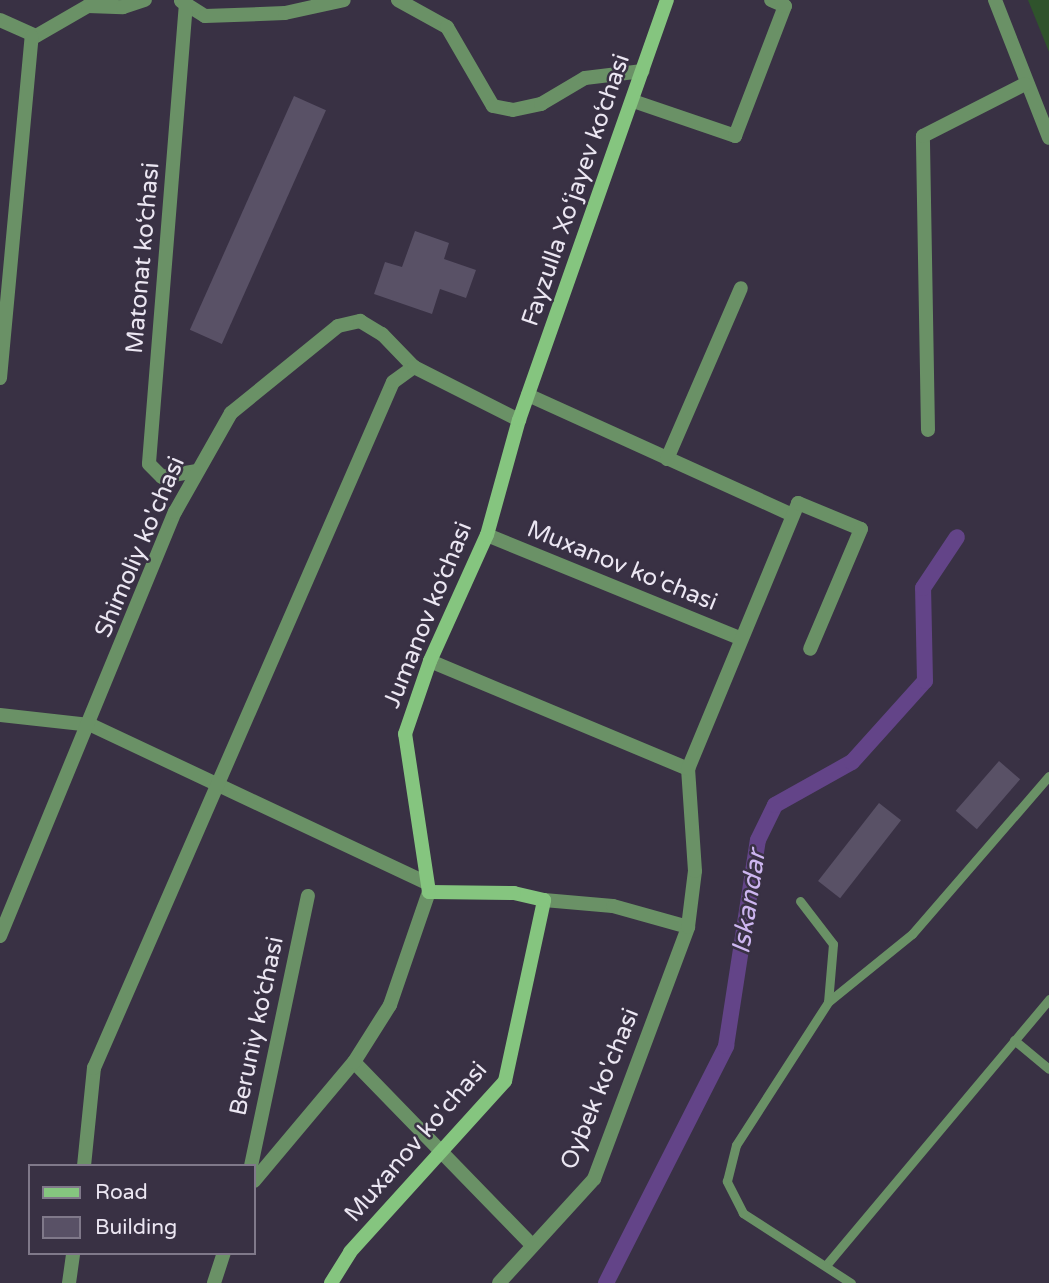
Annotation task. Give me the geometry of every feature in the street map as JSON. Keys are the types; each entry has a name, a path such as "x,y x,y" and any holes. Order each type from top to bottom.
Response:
{"street":[{"path":"33,36 88,6 123,7 145,0"},
{"path":"183,2 205,16 285,13 344,0"},
{"path":"397,0 447,27 493,106 513,110 541,104 584,78 643,71"},
{"name":"Fayzulla Xo‘jayev ko‘chasi","path":"528,395 667,0"},
{"path":"632,101 735,136 785,5 771,0"},
{"path":"995,0 1026,85 1049,138"},
{"name":"Matonat ko‘chasi","path":"183,2 149,464 162,477 195,471"},
{"path":"0,20 33,36"},
{"path":"0,378 33,36"},
{"path":"928,430 923,136 1026,85"},
{"path":"667,458 741,289"},
{"name":"Shimoliy ko'chasi","path":"0,936 91,725 195,471 231,413 256,388 338,326 360,321 382,334 414,367"},
{"path":"83,1164 94,1068 393,382 414,367 519,420"},
{"path":"528,395 792,515 798,503 861,529 810,649"},
{"name":"Jumanov ko‘chasi","path":"256,1179 354,1062 390,1005 427,887 405,734 430,661 487,535 528,395"},
{"name":"Oybek ko'chasi","path":"499,1283 531,1244 594,1179 688,927 695,871 688,769 738,638 792,515"},
{"name":"Muxanov ko'chasi","path":"487,535 738,638"},
{"path":"430,661 688,769"},
{"path":"0,715 91,725 427,887 514,893 544,900 613,906 688,927"},
{"name":"Beruniy ko‘chasi","path":"251,1164 308,896"},
{"name":"Muxanov ko'chasi","path":"331,1283 351,1252 505,1081 544,900"},
{"path":"354,1062 531,1244"},
{"path":"69,1283 73,1255"},
{"path":"214,1283 223,1255"}],"lane":[{"path":"851,1283 827,1264 743,1213 727,1181 736,1145 828,1002 912,934 1049,776"},
{"path":"800,901 834,944 828,1002"},
{"path":"827,1264 1049,999"},
{"path":"1014,1040 1049,1069"}],"green space":[{"path":"1028,0 1049,0 1049,52"}],"building":[{"path":"294,96 326,110 222,344 190,330"},
{"path":"415,231 449,243 444,259 476,270 466,298 440,289 432,314 374,294 385,262 402,267"},
{"path":"999,761 1020,779 977,829 956,811"},
{"path":"879,803 901,820 840,898 818,881"}],"waterway":[{"name":"Iskandar","path":"606,1283 726,1046 758,840 775,805 852,762 925,681 923,588 957,537"}]}
